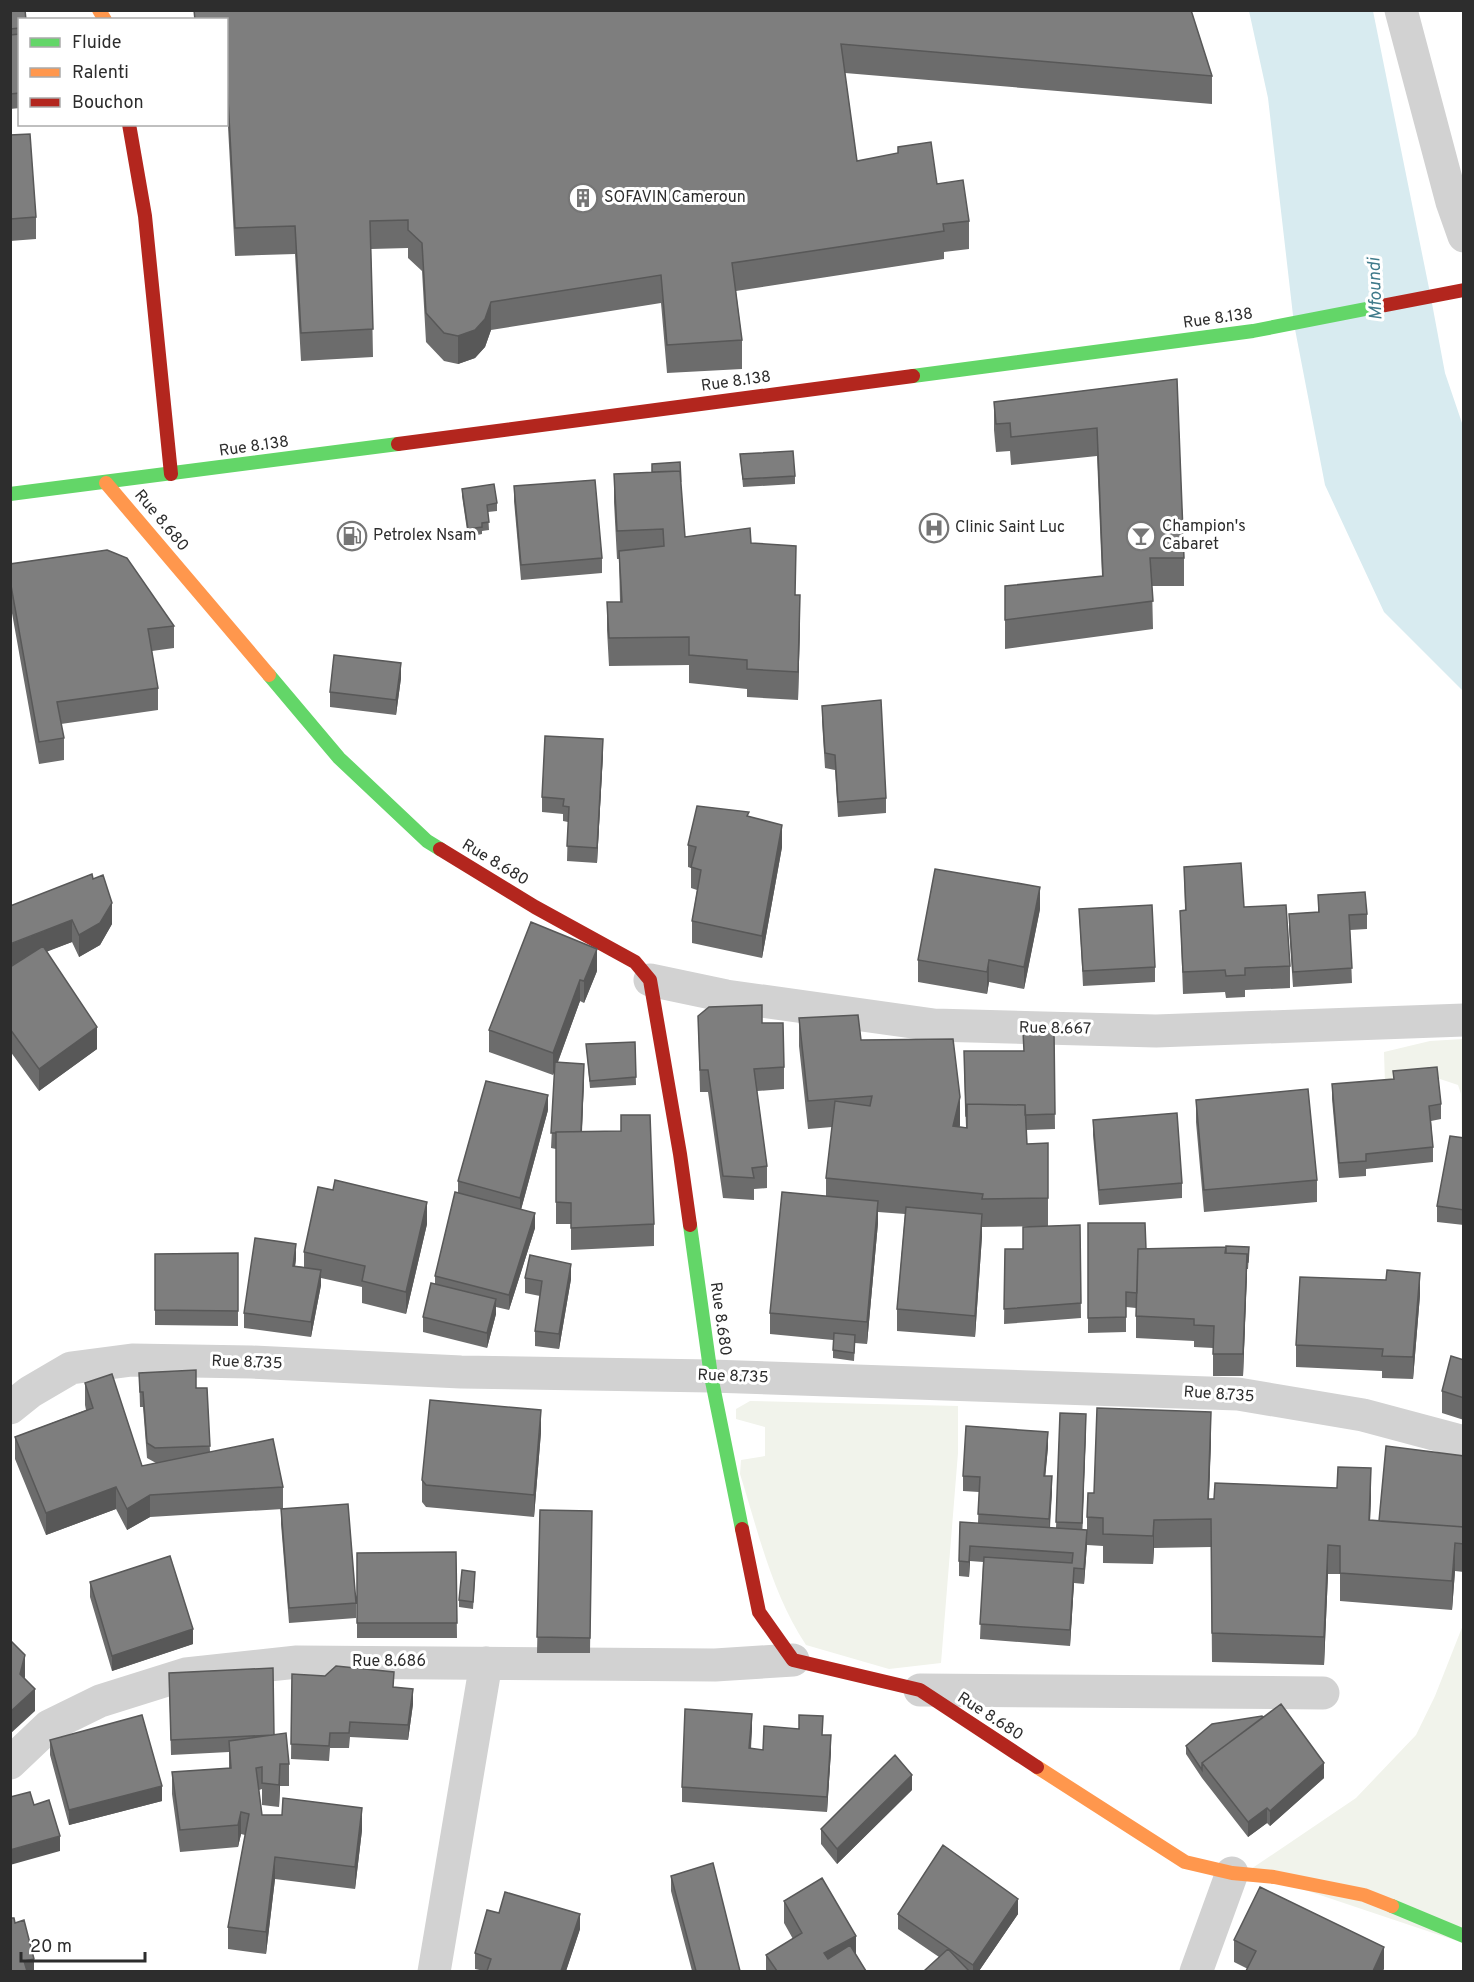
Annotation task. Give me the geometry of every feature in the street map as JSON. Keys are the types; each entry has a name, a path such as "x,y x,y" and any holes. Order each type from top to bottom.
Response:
{"street":[{"path":"1401,10 1452,202 1464,236"},
{"path":"129,126 146,216 171,474"},
{"name":"Rue 8.138","path":"10,494 1253,331 1459,291"},
{"name":"Rue 8.680","path":"106,483 339,758 427,841 535,907 634,962 650,980 680,1154 711,1376 759,1612 793,1660 920,1690 1100,1809 1185,1862 1232,1873 1274,1877 1364,1895 1464,1936"},
{"name":"Rue 8.667","path":"650,980 726,996 934,1025 1156,1031 1464,1020"},
{"name":"Rue 8.735","path":"10,1408 30,1392 70,1368 132,1360 251,1362 461,1372 711,1376 1238,1394 1363,1415 1464,1442"},
{"name":"Rue 8.686","path":"10,1762 49,1726 100,1701 186,1674 297,1662 714,1665 793,1660"},
{"path":"434,1971 486,1663"},
{"path":"920,1690 1323,1693"},
{"path":"1196,1971 1232,1873"}],"shaded area":[{"path":"1463,1039 1462,1149 1461,1094 1458,1085 1440,1079 1385,1084 1384,1052 1430,1041"},
{"path":"750,1401 958,1406 958,1453 941,1663 889,1669 806,1645 775,1584 740,1474 741,1460 765,1456 765,1427 736,1419 736,1409"},
{"path":"1463,1625 1463,1943 1248,1871 1356,1798 1416,1735 1435,1696"}],"water":[{"name":"Mfoundi","path":"1249,11 1373,11 1445,373 1463,426 1463,691 1384,612 1325,485 1294,324 1268,98"}],"building":[{"path":"10,10 25,10 26,18 18,18 18,28 10,29"},
{"name":"SOFAVIN Cameroun","path":"194,10 1191,10 1212,76 841,44 857,161 898,153 898,147 931,142 937,184 963,180 969,221 943,224 944,231 732,263 742,340 667,345 661,275 491,302 485,319 475,330 458,336 444,333 426,313 422,243 408,230 408,220 370,221 373,329 301,333 295,226 235,228 228,99 228,18 195,18"},
{"path":"18,34 18,93 10,94 10,35"},
{"path":"30,134 36,217 10,219 10,135"},
{"name":"Champion's Cabaret","path":"1177,379 1184,558 1150,558 1153,601 1005,620 1005,586 1103,576 1097,428 1011,437 1010,423 996,424 994,402"},
{"path":"793,451 795,476 743,479 740,454"},
{"path":"680,462 681,482 680,471 652,472 652,464"},
{"path":"680,471 685,537 750,528 751,543 796,546 795,595 800,595 798,672 747,669 747,660 689,655 689,637 609,638 607,602 622,602 619,551 664,546 663,529 617,531 614,474"},
{"path":"595,480 602,558 521,565 514,486"},
{"path":"494,484 497,503 487,505 489,522 482,523 482,527 468,529 462,489"},
{"path":"107,550 127,558 174,626 148,629 158,688 57,702 64,738 39,742 10,580 10,564"},
{"path":"334,655 401,663 396,700 330,692"},
{"path":"881,700 886,798 838,802 835,755 825,753 822,706"},
{"path":"545,736 603,739 597,848 567,846 569,807 563,806 564,799 542,797"},
{"path":"697,806 749,812 747,816 782,825 762,936 692,921 701,870 691,867 696,847 688,845"},
{"path":"1241,863 1244,907 1286,905 1290,966 1245,968 1245,975 1226,976 1225,970 1183,972 1180,911 1186,910 1184,867"},
{"path":"935,869 1040,887 1024,967 989,960 987,972 918,960"},
{"path":"92,874 93,879 103,875 112,903 100,923 79,935 72,920 10,944 10,906"},
{"path":"1365,892 1367,914 1349,915 1352,968 1293,972 1289,914 1319,912 1318,895"},
{"path":"1152,905 1155,967 1083,971 1079,909"},
{"path":"531,922 597,949 584,981 580,980 553,1053 489,1030"},
{"path":"43,946 97,1027 39,1069 10,1029 10,967"},
{"path":"762,1005 762,1023 783,1023 784,1067 754,1069 767,1166 752,1168 754,1178 723,1176 708,1070 700,1070 698,1016 709,1007"},
{"path":"858,1015 861,1040 953,1039 960,1097 953,1126 967,1128 967,1104 1025,1105 1027,1144 1048,1143 1048,1198 982,1199 983,1194 826,1178 835,1101 870,1106 872,1096 808,1101 799,1018"},
{"path":"1023,1031 1054,1031 1055,1114 1025,1115 1025,1105 967,1104 966,1116 964,1051 1024,1051"},
{"path":"635,1042 636,1077 590,1081 586,1044"},
{"path":"555,1062 584,1064 581,1132 551,1133"},
{"path":"1437,1067 1441,1104 1429,1106 1433,1147 1366,1154 1366,1161 1339,1163 1332,1084 1394,1079 1393,1071"},
{"path":"486,1081 548,1095 520,1198 458,1181"},
{"path":"1308,1089 1317,1180 1204,1190 1196,1100"},
{"path":"1177,1113 1182,1183 1099,1190 1093,1120"},
{"path":"621,1115 650,1115 654,1224 571,1228 571,1203 556,1202 556,1132 621,1131"},
{"path":"1450,1136 1464,1138 1464,1210 1437,1206"},
{"path":"335,1180 427,1202 406,1292 362,1281 365,1266 304,1252 318,1187 333,1190"},
{"path":"455,1192 535,1213 509,1295 435,1276"},
{"path":"782,1192 878,1201 867,1322 770,1313"},
{"path":"906,1207 982,1214 975,1316 897,1309"},
{"path":"1088,1223 1145,1223 1146,1249 1138,1249 1137,1293 1126,1292 1126,1317 1088,1318"},
{"path":"1080,1225 1081,1303 1004,1309 1005,1249 1023,1249 1023,1227"},
{"path":"255,1238 296,1244 293,1266 321,1270 311,1322 244,1313"},
{"path":"1226,1246 1249,1247 1248,1262 1247,1254 1226,1253"},
{"path":"1226,1247 1225,1253 1247,1254 1243,1354 1213,1354 1214,1326 1194,1325 1194,1319 1136,1316 1138,1249"},
{"path":"238,1253 238,1311 155,1310 155,1254"},
{"path":"530,1255 571,1264 559,1334 535,1331 542,1281 525,1278"},
{"path":"1387,1270 1420,1273 1413,1357 1382,1356 1383,1349 1296,1345 1300,1277 1386,1280"},
{"path":"431,1283 496,1299 487,1333 423,1317"},
{"path":"834,1333 855,1335 854,1353 833,1350"},
{"path":"1451,1356 1464,1360 1464,1398 1442,1391"},
{"path":"196,1370 196,1388 207,1388 210,1446 155,1448 147,1443 143,1392 140,1392 139,1373"},
{"path":"112,1374 142,1466 273,1439 283,1487 150,1495 127,1509 116,1487 46,1513 15,1437 93,1408 85,1383"},
{"path":"430,1400 541,1410 534,1495 426,1485 422,1480"},
{"path":"1097,1408 1211,1412 1208,1499 1214,1499 1215,1483 1337,1488 1338,1467 1371,1468 1369,1520 1464,1527 1464,1544 1455,1543 1452,1581 1340,1573 1340,1546 1328,1545 1324,1637 1212,1633 1211,1519 1154,1520 1153,1536 1103,1534 1103,1518 1087,1517 1088,1493 1094,1493"},
{"path":"1060,1413 1086,1414 1082,1523 1056,1522"},
{"path":"966,1426 1048,1432 1044,1476 1052,1476 1049,1519 978,1514 980,1477 963,1476"},
{"path":"1386,1446 1464,1456 1464,1527 1379,1521"},
{"path":"348,1504 356,1603 289,1608 281,1509"},
{"path":"540,1510 592,1511 590,1638 537,1637"},
{"path":"960,1522 1087,1530 1084,1569 1074,1568 1070,1630 980,1624 984,1557 1072,1563 1073,1553 970,1546 969,1562 959,1561"},
{"path":"456,1552 457,1623 357,1623 357,1553"},
{"path":"170,1556 193,1629 112,1656 90,1582"},
{"path":"462,1570 475,1572 473,1602 459,1600"},
{"path":"10,1640 25,1655 20,1674 35,1689 10,1712"},
{"path":"336,1666 394,1672 393,1687 413,1689 408,1725 350,1722 349,1733 330,1733 329,1746 291,1744 292,1674 325,1676"},
{"path":"273,1668 274,1735 171,1740 169,1673"},
{"path":"1281,1704 1324,1763 1270,1811 1267,1808 1248,1822 1202,1763"},
{"path":"685,1709 752,1714 749,1748 763,1750 764,1726 799,1729 799,1715 823,1716 822,1735 831,1735 827,1797 682,1787"},
{"path":"142,1715 162,1786 69,1810 50,1740"},
{"path":"1262,1716 1202,1763 1202,1770 1186,1746 1212,1724"},
{"path":"286,1733 289,1764 280,1764 279,1785 262,1783 262,1767 256,1768 262,1815 282,1815 283,1798 362,1808 355,1867 275,1857 266,1932 228,1927 249,1814 241,1812 238,1825 180,1830 172,1772 231,1768 229,1741"},
{"path":"895,1755 912,1775 837,1849 821,1829"},
{"path":"30,1792 34,1805 49,1800 60,1836 10,1850 10,1797"},
{"path":"943,1845 1018,1899 973,1965 898,1914"},
{"path":"713,1863 740,1971 696,1971 671,1876"},
{"path":"822,1878 856,1936 824,1953 828,1959 850,1945 866,1971 777,1971 766,1955 802,1933 784,1901"},
{"path":"1260,1887 1384,1947 1373,1971 1246,1971 1256,1951 1234,1940"},
{"path":"505,1892 580,1914 561,1971 487,1971 491,1959 475,1953 487,1910 499,1913"},
{"path":"10,1918 14,1918 15,1923 24,1920 34,1959 24,1961 27,1971 10,1971"},
{"path":"948,1949 969,1971 924,1971"}],"traffic: fast":[{"path":"913,376 1253,331 1381,306"},
{"path":"10,494 398,444"},
{"path":"269,675 339,758 427,841 440,849"},
{"path":"690,1225 711,1376 742,1529"},
{"path":"1392,1906 1464,1936"}],"traffic: slow":[{"path":"99,10 104,18"},
{"path":"106,483 269,675"},
{"path":"1037,1767 1185,1862 1232,1873 1274,1877 1364,1895 1392,1906"}],"traffic: jam":[{"path":"129,126 145,216 171,474"},
{"path":"1381,306 1464,290"},
{"path":"398,444 913,376"},
{"path":"440,849 535,907 635,962 650,980 690,1225"},
{"path":"742,1529 759,1612 793,1660 920,1690 1037,1767"}],"place":[{"name":"SOFAVIN Cameroun","path":"583,198"},
{"name":"Clinic Saint Luc","path":"934,528"},
{"name":"Petrolex Nsam","path":"352,536"},
{"name":"Champion's Cabaret","path":"1141,536"}]}
